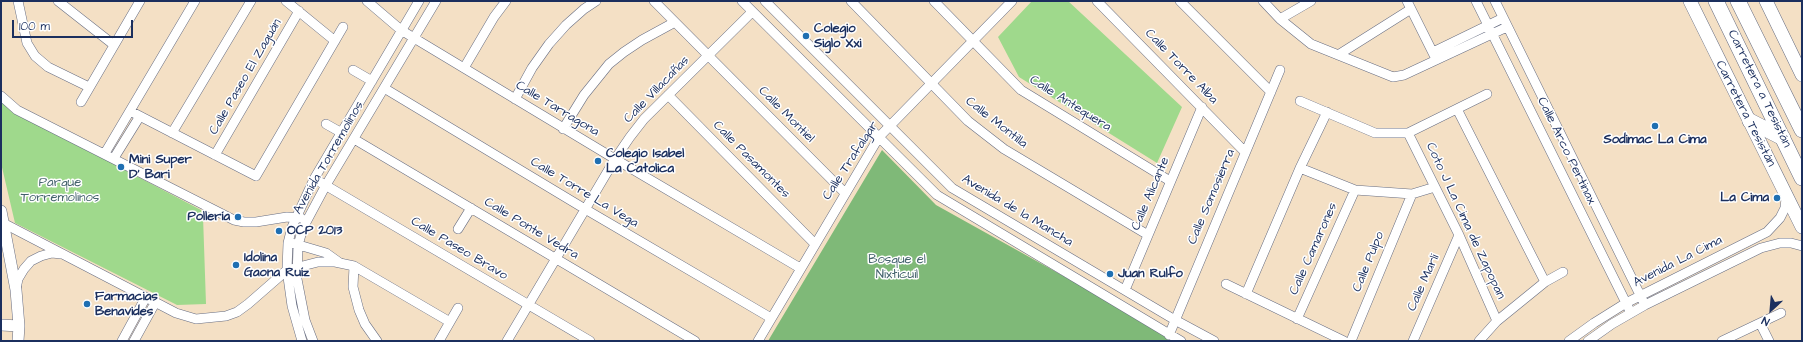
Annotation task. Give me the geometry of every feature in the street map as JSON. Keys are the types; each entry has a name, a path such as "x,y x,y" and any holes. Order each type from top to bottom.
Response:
{"main road":[{"name":"Carretera Tesistán","path":"1690,1 1750,121 1786,198 1802,227"},
{"name":"Carretera a Tesistán","path":"1716,1 1802,178"},
{"name":"Carretera a Tesistán","path":"1738,1 1802,130"},
{"path":"1766,1 1802,75"},
{"path":"1750,121 1783,138"}],"street":[{"path":"18,1 27,42 32,52 48,67 89,87"},
{"path":"58,1 114,45"},
{"path":"105,153 195,1"},
{"path":"172,133 251,1"},
{"path":"286,1 335,41"},
{"name":"Calle Tarragona","path":"367,1 401,30 564,129 800,268"},
{"name":"Avenida Torremolinos","path":"302,341 292,306 287,270 288,243 296,216 314,179 419,1"},
{"name":"Avenida Torremolinos","path":"313,341 304,320 300,302 296,267 298,245 307,220 436,1"},
{"path":"464,68 506,1"},
{"path":"515,99 532,68 549,44 566,25 584,9 596,1"},
{"name":"Calle Montiel","path":"654,1 845,193"},
{"path":"742,1 937,195 1181,341"},
{"name":"Avenida de la Mancha","path":"765,1 952,188 1175,320 1214,341"},
{"name":"Calle Montilla","path":"852,1 968,121 1004,149 1148,235"},
{"name":"Calle Antequera","path":"934,1 1022,90 1170,181"},
{"name":"Calle Trafalgar","path":"758,341 879,137 1012,1"},
{"name":"Calle Torre Alba","path":"1097,1 1246,152"},
{"path":"1180,1 1271,92"},
{"path":"1263,1 1280,19 1311,44 1393,78 1404,75 1434,56 1505,22"},
{"path":"1280,19 1311,1"},
{"name":"Calle Arco Pertinax","path":"1476,1 1631,313"},
{"name":"Calle Arco Pertinax","path":"1495,1 1646,305"},
{"path":"81,102 138,2"},
{"path":"1338,55 1409,5 1434,56"},
{"name":"Calle Paseo El Zaguán","path":"215,155 299,11"},
{"name":"Calle Villacañas","path":"507,341 615,159 644,119 752,12"},
{"path":"564,129 584,95 609,64 642,40 675,22"},
{"path":"130,111 256,176 343,27"},
{"path":"353,70 372,81"},
{"name":"Calle Somosierra","path":"1169,335 1280,70"},
{"name":"Calle Torre La Vega","path":"384,88 585,210 771,318"},
{"name":"Coto J La Cima de Zapopan","path":"1300,101 1375,133 1408,133 1487,94"},
{"name":"Calle Pasamontes","path":"668,95 815,244"},
{"name":"Avenida Torremolinos","path":"1,96 17,110 105,153 234,220 256,222 296,216"},
{"name":"Calle Alicante","path":"1125,290 1202,107"},
{"path":"1457,109 1545,282"},
{"path":"1246,294 1300,168 1327,112"},
{"path":"114,158 140,116"},
{"path":"326,124 342,133"},
{"name":"Coto J La Cima de Zapopan","path":"1408,133 1459,235 1497,321"},
{"name":"Calle Ponte Vedra","path":"354,139 695,341"},
{"path":"1300,168 1355,190 1412,194 1435,188"},
{"name":"Calle Paseo Bravo","path":"314,179 590,341"},
{"name":"Calle Camarones","path":"1297,319 1355,190"},
{"name":"Calle Pulpo","path":"1351,341 1412,194"},
{"name":"Avenida La Cima","path":"1569,341 1594,322 1626,303 1767,232 1774,226 1785,208 1786,198"},
{"path":"458,229 471,208"},
{"path":"1,211 16,290 19,326 18,341"},
{"path":"296,216 307,220"},
{"path":"3,223 155,303 176,313 196,319 226,316 237,312 287,270 318,262 340,263 354,266 450,322"},
{"name":"Calle Marlí","path":"1413,341 1459,235"},
{"path":"288,243 326,253 340,263"},
{"name":"Avenida La Cima","path":"1588,341 1631,313 1761,248 1780,243 1791,243 1802,246"},
{"path":"1743,244 1748,254"},
{"path":"16,290 21,274 31,261 52,253 64,254"},
{"path":"354,266 353,287 359,310 365,324 377,341"},
{"name":"Coto J La Cima de Zapopan","path":"1482,340 1497,321 1545,282 1563,272"},
{"path":"1226,284 1344,341"},
{"path":"124,340 146,297"},
{"path":"134,341 155,303"},
{"path":"439,341 458,308"},
{"path":"1722,341 1781,312"},
{"path":"1760,323 1769,341"},
{"path":"1,325 19,326"}],"green space":[{"path":"1032,1 1068,1 1182,107 1157,163 1019,77 998,37"},
{"name":"Parque Torremolinos","path":"1,99 43,127 201,210 203,216 206,304 177,305 15,223 1,163"},
{"name":"Bosque el Nixticuil","path":"882,150 936,205 1180,341 768,341"}],"place":[{"name":"Colegio Siglo Xxi","path":"806,36"},
{"name":"Sodimac La Cima","path":"1655,126"},
{"name":"Colegio Isabel La Catolica","path":"598,161"},
{"name":"Mini Super D' Bari","path":"121,167"},
{"name":"La Cima","path":"1777,198"},
{"name":"Pollería","path":"238,217"},
{"name":"OCP 2013","path":"279,231"},
{"name":"Idolina Gaona Ruíz","path":"236,265"},
{"name":"Juan Rulfo","path":"1110,274"},
{"name":"Farmacias Benavides","path":"87,304"}]}
